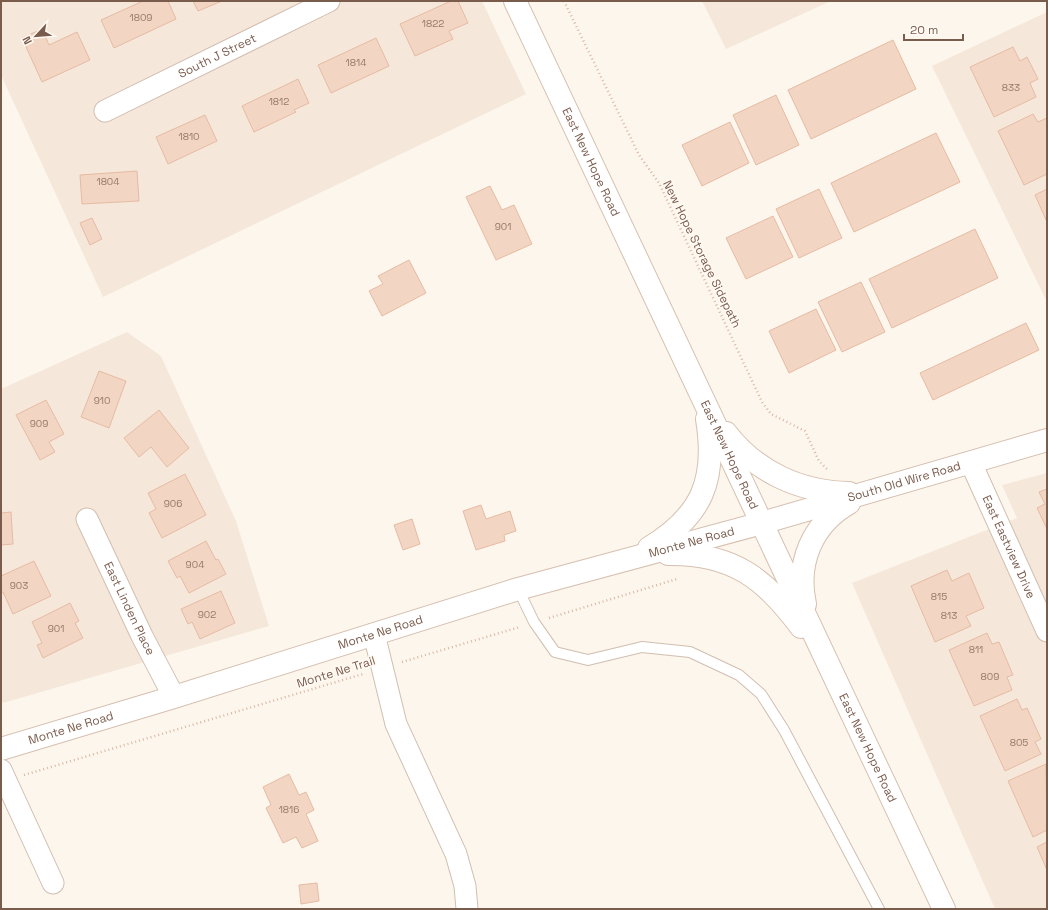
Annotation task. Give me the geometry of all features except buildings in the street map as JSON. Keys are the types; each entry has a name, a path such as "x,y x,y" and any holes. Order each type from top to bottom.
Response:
{"street":[{"name":"South J Street","path":"105,111 329,1"},
{"name":"East New Hope Road","path":"515,1 944,909"},
{"path":"701,394 733,442 744,454 771,474 789,482 820,491 836,493 870,492"},
{"path":"621,561 637,554 669,534 687,518 701,498 706,487 710,455 708,428 701,394"},
{"name":"South Old Wire Road","path":"762,523 1047,440"},
{"name":"East Eastview Drive","path":"971,462 1047,631"},
{"path":"811,627 804,602 802,576 807,551 820,528 834,513 870,492"},
{"name":"East Linden Place","path":"87,519 142,636 174,697"},
{"name":"Monte Ne Road","path":"1,749 174,697 518,589 762,523"},
{"path":"621,561 660,554 680,554 715,560 746,571 760,581 787,608 838,684"},
{"path":"374,634 396,724 456,854 465,886 467,909"},
{"path":"3,776 53,883"}],"lane":[{"path":"518,589 534,622 555,652 588,660 642,647 690,652 739,676 761,694 784,730 879,909"}],"path":[{"name":"New Hope Storage Sidepath","path":"564,1 639,155 659,183 762,402 771,414 805,431 819,461 834,473"},
{"name":"Monte Ne Trail","path":"3,776 383,668 677,579"}],"shaded area":[{"path":"1,1 482,1 526,94 103,297 1,75"},
{"path":"702,1 831,1 726,49"},
{"path":"1047,12 1047,302 932,66"},
{"path":"127,332 161,356 236,521 269,626 3,703 1,698 1,389"},
{"path":"1047,473 1047,909 995,909 852,583 1017,518 1002,485"}]}
